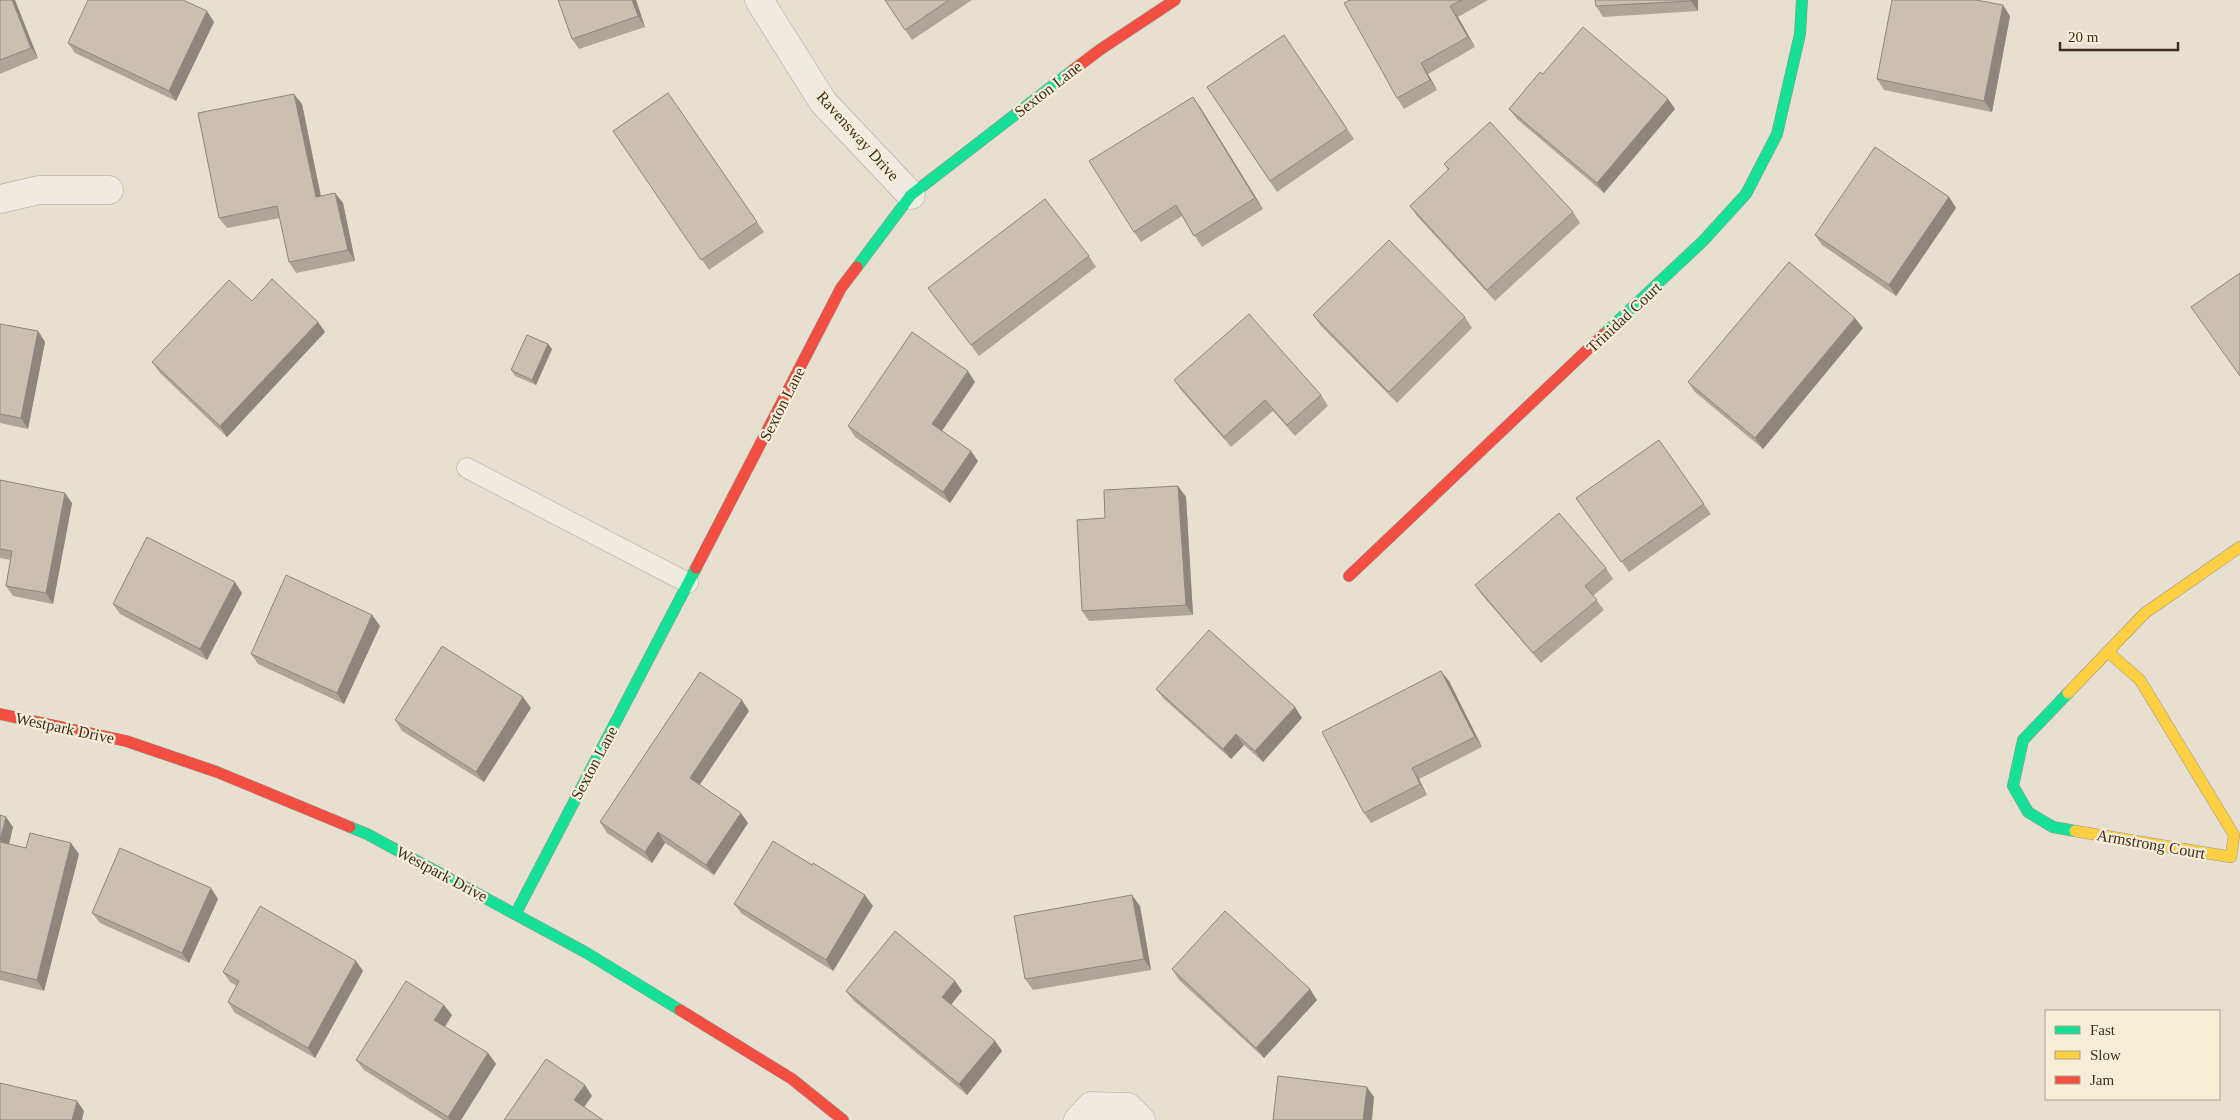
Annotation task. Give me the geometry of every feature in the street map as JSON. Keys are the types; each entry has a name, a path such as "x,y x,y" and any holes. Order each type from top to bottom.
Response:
{"street":[{"name":"Ravensway Drive","path":"759,0 823,102 911,195"},
{"name":"Sexton Lane","path":"516,913 841,288 911,195 1101,49 1175,0"},
{"name":"Trinidad Court","path":"1350,576 1703,242 1746,194 1777,134 1800,34 1802,0"},
{"path":"0,199 38,190 110,190"},
{"name":"Armstrong Court","path":"2108,652 2140,680 2234,835 2231,858 2053,827 2028,812 2013,786 2023,740 2108,652 2145,614 2240,547"},
{"name":"Westpark Drive","path":"0,714 126,741 217,772 367,834 585,952 792,1079 843,1120"},
{"path":"1078,1120 1091,1106 1128,1107 1141,1120"}],"lane":[{"path":"467,468 688,584"}],"building":[{"path":"0,0 12,0 31,48 0,60"},
{"path":"88,0 183,0 207,11 169,91 68,43"},
{"path":"558,0 632,0 638,16 572,39"},
{"path":"885,0 949,0 905,30"},
{"path":"1350,0 1462,0 1450,6 1468,37 1421,63 1430,80 1397,98 1344,3"},
{"path":"1595,0 1691,0 1691,1 1596,6"},
{"path":"1892,0 1976,0 2003,5 1984,101 1877,79"},
{"path":"1583,27 1668,99 1597,183 1509,109 1540,72 1543,74"},
{"path":"1284,35 1347,129 1270,181 1207,87"},
{"path":"668,93 757,222 701,260 613,131"},
{"path":"294,94 316,197 335,193 348,250 289,262 277,206 219,218 198,113"},
{"path":"1193,97 1255,198 1194,236 1176,205 1134,232 1089,161"},
{"path":"1490,122 1573,212 1487,290 1410,206 1449,169 1444,164"},
{"path":"1875,147 1949,197 1889,285 1815,235"},
{"path":"1045,199 1089,256 971,345 928,288"},
{"path":"1389,240 1465,317 1389,392 1313,315"},
{"path":"1789,262 1855,318 1755,438 1688,382"},
{"path":"2240,273 2240,376 2191,307"},
{"path":"272,279 318,322 220,426 152,362 229,280 252,301"},
{"path":"1249,314 1321,395 1287,425 1265,400 1224,437 1174,380"},
{"path":"0,324 38,331 21,418 0,414"},
{"path":"912,332 968,371 932,424 971,451 943,492 848,426"},
{"path":"527,335 548,344 532,380 511,370"},
{"path":"1659,440 1704,504 1621,562 1576,498"},
{"path":"0,480 65,493 46,593 6,586 12,551 0,549"},
{"path":"1178,486 1186,605 1082,611 1077,520 1105,518 1104,490"},
{"path":"1559,513 1606,568 1585,586 1597,600 1533,653 1475,585"},
{"path":"147,537 235,582 200,649 113,604"},
{"path":"286,575 372,615 337,693 251,654"},
{"path":"1209,630 1295,707 1255,751 1236,734 1223,749 1156,689"},
{"path":"442,646 523,697 476,772 395,720"},
{"path":"1441,671 1475,737 1412,768 1420,784 1364,813 1322,732"},
{"path":"700,672 742,700 690,778 741,813 706,865 658,832 645,852 600,822"},
{"path":"0,815 6,817 0,840"},
{"path":"30,833 71,843 37,980 0,971 0,842 26,848"},
{"path":"773,841 865,895 826,960 734,904"},
{"path":"120,848 211,888 182,953 92,913"},
{"path":"1132,895 1144,959 1025,979 1014,916"},
{"path":"260,906 356,961 308,1048 228,1002 239,981 223,972"},
{"path":"1225,911 1310,989 1256,1048 1172,969"},
{"path":"895,931 955,981 942,997 995,1041 959,1084 846,991"},
{"path":"406,981 444,1005 434,1020 488,1053 448,1117 356,1060"},
{"path":"546,1059 585,1085 574,1100 603,1120 504,1120"},
{"path":"1278,1076 1367,1087 1363,1120 1273,1120"},
{"path":"0,1083 77,1101 72,1120 0,1120"}],"traffic: fast":[{"path":"1604,334 1703,241 1746,194 1777,134 1800,34 1802,0"},
{"path":"857,267 911,195 1073,70"},
{"path":"516,913 696,568"},
{"path":"2068,693 2023,740 2013,786 2028,812 2053,827 2075,831"},
{"path":"350,827 367,834 585,952 680,1010"}],"traffic: slow":[{"path":"2068,693 2145,613 2240,547"},
{"path":"2075,831 2231,857 2234,835 2140,680 2108,652"}],"traffic: jam":[{"path":"1073,70 1175,0"},
{"path":"696,568 841,288 857,267"},
{"path":"1349,576 1604,334"},
{"path":"0,714 126,741 217,772 350,827"},
{"path":"680,1010 792,1079 843,1120"}]}
